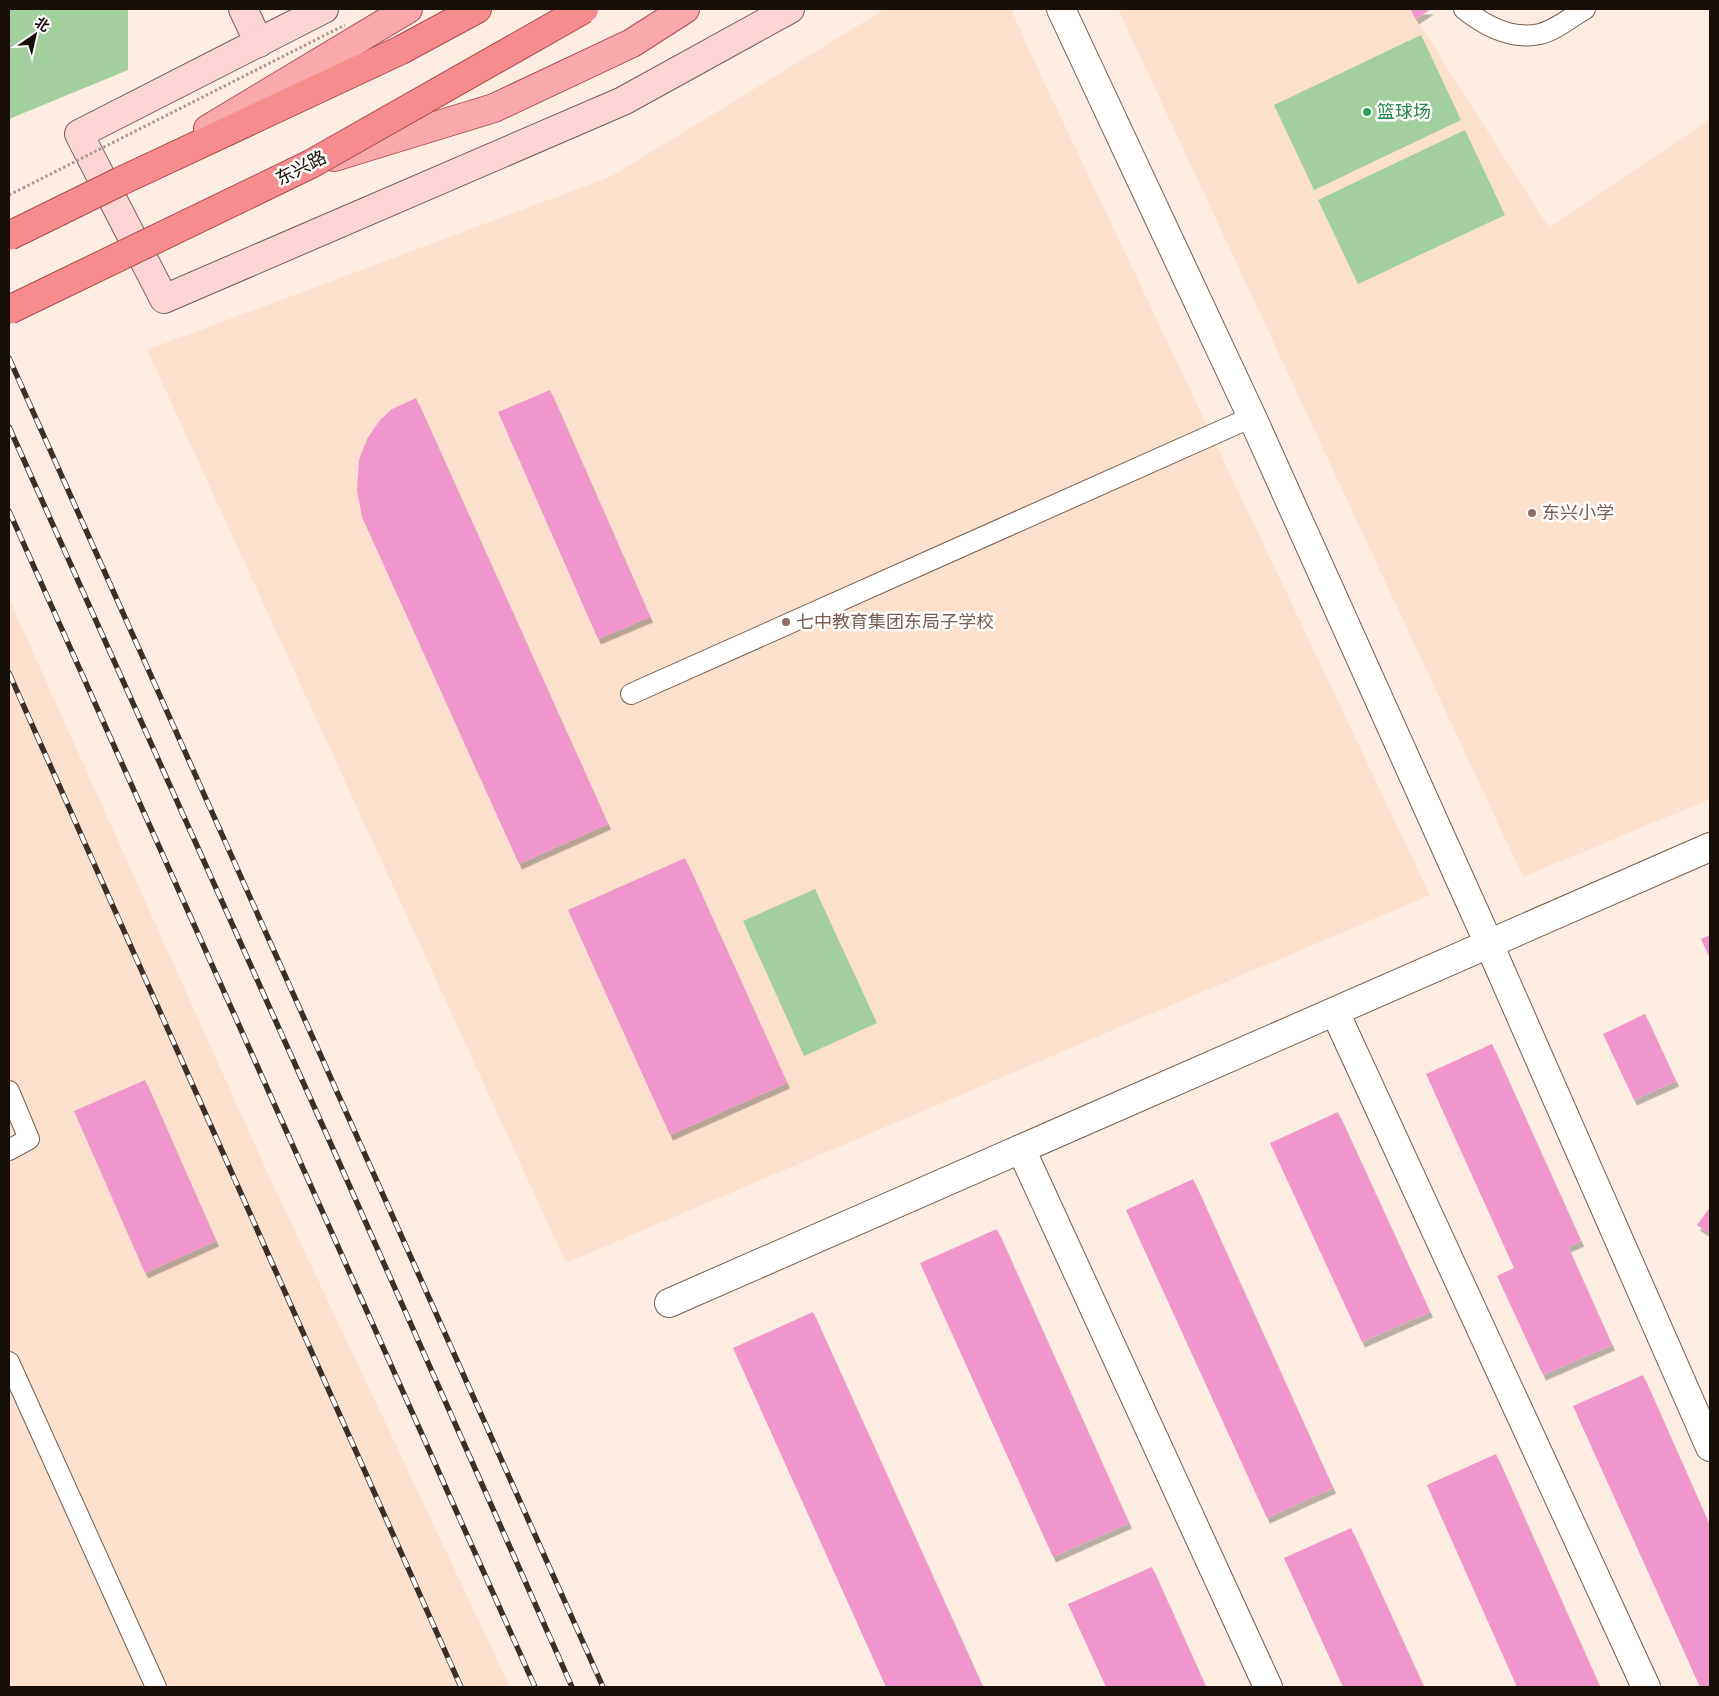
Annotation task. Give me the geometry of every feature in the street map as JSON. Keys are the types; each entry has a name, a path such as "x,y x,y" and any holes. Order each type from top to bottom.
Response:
{"highway":[{"path":"9,236 401,50 477,9"},
{"name":"东兴路","path":"9,310 312,164 584,9"}],"main road":[{"path":"243,9 259,43"},
{"path":"324,9 79,134 164,299 623,101 790,9"},
{"path":"121,182 408,9"},
{"path":"312,164 494,108 632,43 685,9"}],"street":[{"path":"1061,9 1252,417 1489,944 1710,1447"},
{"path":"669,1303 1710,847"},
{"path":"1334,1012 1646,1687"},
{"path":"1021,1149 1268,1687"}],"lane":[{"path":"1464,9 1485,24 1504,33 1540,34 1585,9"},
{"path":"631,694 1252,417"},
{"path":"9,1091 29,1139 9,1150"},
{"path":"9,1362 156,1687"}],"path":[{"path":"9,194 345,25"}],"shaded area":[{"name":"七中教育集团东局子学校","path":"885,9 1011,9 1430,895 566,1263 147,350 610,177"},
{"name":"东兴小学","path":"1118,9 1410,9 1549,228 1710,119 1710,799 1523,877"},
{"path":"9,599 269,1176 510,1687 9,1687"}],"green space":[{"path":"9,9 128,9 128,70 9,119"},
{"name":"篮球场","path":"1421,35 1461,120 1314,190 1274,105"},
{"name":"篮球场","path":"1465,130 1505,215 1358,284 1318,200"},
{"path":"815,889 877,1023 804,1056 743,921"}],"building":[{"path":"1410,9 1431,9 1416,19"},
{"path":"550,390 650,617 598,639 498,412"},
{"path":"416,398 608,824 519,864 362,517 357,491 359,460 367,439 380,420 392,409"},
{"path":"685,858 787,1083 670,1135 568,910"},
{"path":"1710,935 1710,959 1701,939"},
{"path":"1645,1014 1676,1081 1634,1100 1603,1034"},
{"path":"1492,1044 1581,1241 1568,1247 1612,1345 1543,1375 1497,1276 1514,1268 1426,1074"},
{"path":"145,1080 216,1241 145,1273 74,1111"},
{"path":"1338,1112 1430,1312 1362,1342 1270,1143"},
{"path":"1193,1179 1333,1488 1267,1518 1126,1210"},
{"path":"1710,1207 1710,1234 1697,1225"},
{"path":"997,1229 1129,1523 1053,1557 920,1263"},
{"path":"813,1312 983,1687 886,1687 733,1348"},
{"path":"1643,1375 1710,1526 1710,1687 1700,1687 1573,1406"},
{"path":"1496,1454 1600,1687 1517,1687 1427,1485"},
{"path":"1351,1528 1424,1687 1343,1687 1284,1558"},
{"path":"1152,1567 1206,1687 1106,1687 1068,1604"}],"railway":[{"path":"9,358 603,1687"},
{"path":"9,427 572,1687"},
{"path":"9,511 535,1687"},
{"path":"9,673 461,1687"}],"place":[{"name":"篮球场","path":"1367,112"},
{"name":"东兴小学","path":"1532,513"},
{"name":"七中教育集团东局子学校","path":"786,622"}]}
